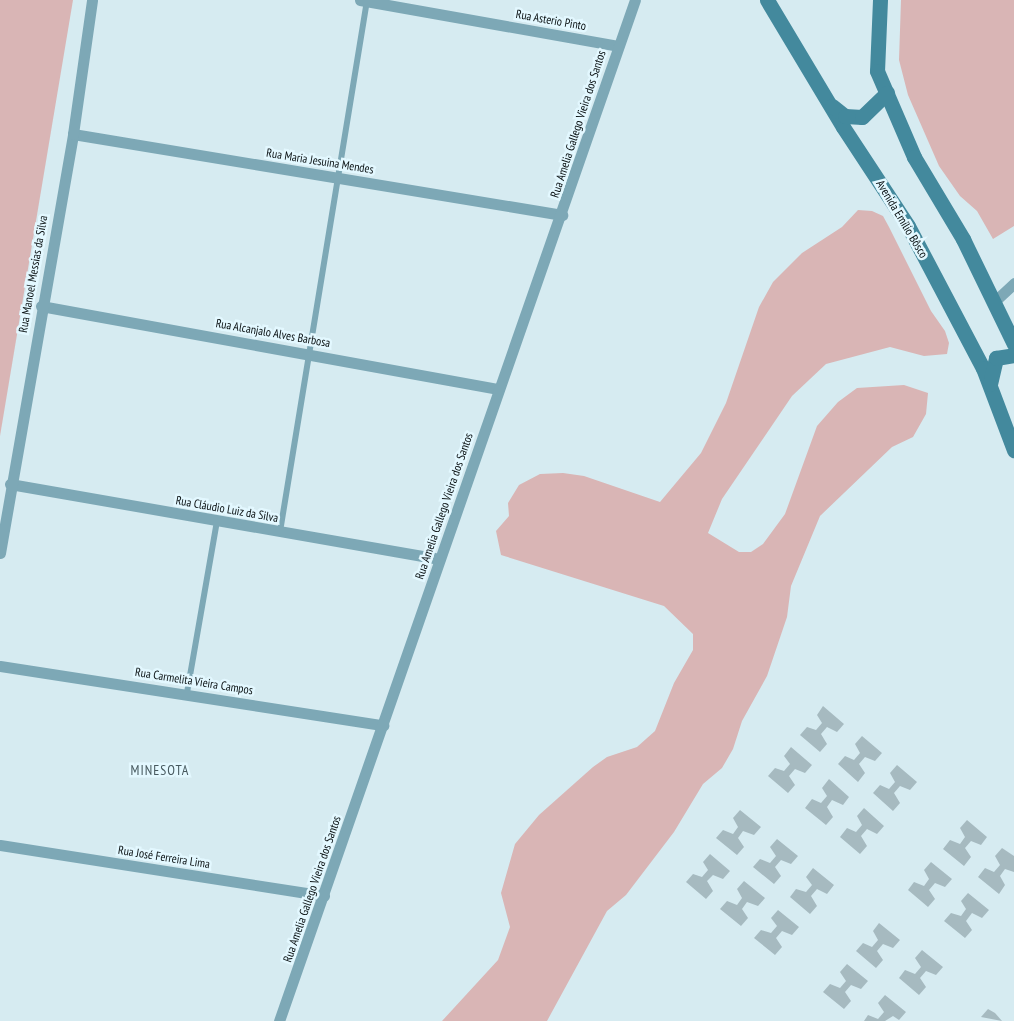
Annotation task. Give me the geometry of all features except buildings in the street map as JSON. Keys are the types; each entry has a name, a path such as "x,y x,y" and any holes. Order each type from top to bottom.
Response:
{"main road":[{"name":"Avenida Emílio Bôsco","path":"767,0 829,104 904,220 990,385 1014,450"},
{"path":"880,0 877,71 914,157 996,300 1014,344 996,358 990,385"},
{"path":"829,104 844,116 862,117 887,93"}],"street":[{"name":"Rua Manoel Messias da Silva","path":"0,553 41,306 73,134 92,0"},
{"name":"Rua Asterio Pinto","path":"365,0 618,46"},
{"name":"Rua Amelia Gallego Vieira dos Santos","path":"279,1021 499,388 562,215 635,0"},
{"name":"Rua Maria Jesuina Mendes","path":"73,134 562,215"},
{"path":"996,300 1014,283"},
{"name":"Rua Alcanjalo Alves Barbosa","path":"41,306 499,388"},
{"name":"Rua Cláudio Luiz da Silva","path":"10,484 440,559"},
{"name":"Rua Carmelita Vieira Campos","path":"0,666 187,693 383,725"},
{"name":"Rua José Ferreira Lima","path":"0,845 324,896"}],"lane":[{"path":"280,532 365,0"},
{"path":"187,693 217,521"}],"shaded area":[{"path":"0,0 73,0 0,436"},
{"path":"901,0 1014,0 1014,226 993,239 977,211 960,196 939,166 908,95 899,60"},
{"path":"858,210 872,211 883,216 931,311 945,331 949,343 947,354 924,356 890,347 826,364 792,396 722,499 708,533 739,552 751,552 763,544 785,514 817,426 838,402 857,388 904,385 928,393 926,414 913,437 892,447 820,516 791,586 787,617 767,676 742,721 733,749 722,768 703,784 674,832 626,895 607,911 547,1021 442,1021 498,960 510,927 501,893 515,844 539,815 593,767 607,757 637,747 655,731 674,683 693,650 693,634 664,606 501,555 496,531 509,516 508,503 519,485 540,474 563,473 584,476 660,502 701,453 726,403 759,307 773,282 802,253 842,227"}],"district":[{"name":"MINESOTA","path":"160,770"}]}
